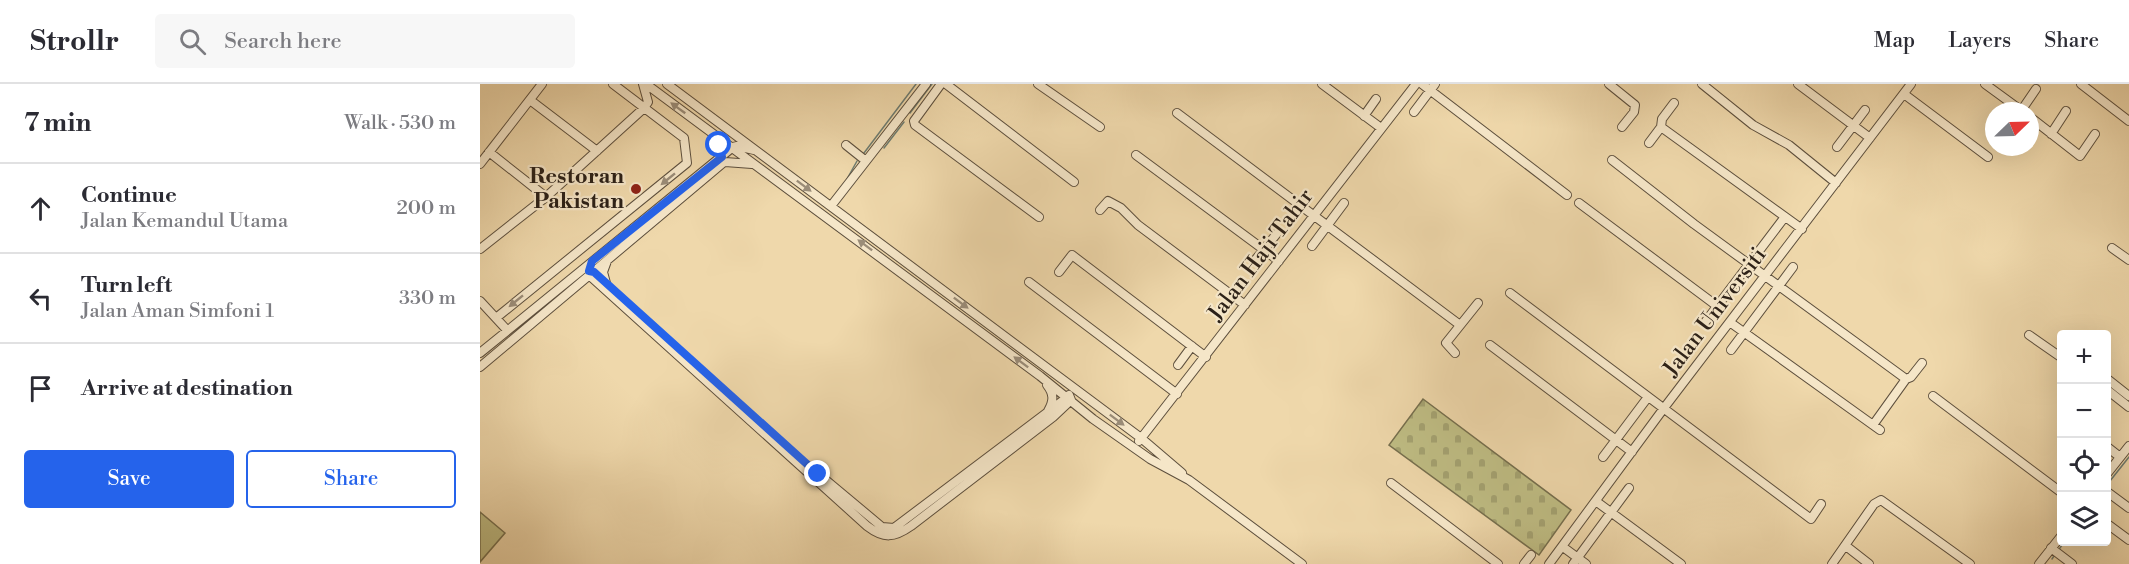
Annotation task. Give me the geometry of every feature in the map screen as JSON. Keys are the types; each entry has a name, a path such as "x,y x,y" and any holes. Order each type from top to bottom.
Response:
{"street":[{"path":"480,164 542,84"},
{"path":"495,318 687,163 684,138 613,84"},
{"path":"480,249 546,197 644,108 648,102 644,84"},
{"path":"644,84 735,148 1040,376 1093,419 1134,448 1189,480"},
{"path":"667,84 1059,376 1141,438 1189,480 1302,564"},
{"path":"831,206 926,84"},
{"path":"1039,217 914,123 944,84 1074,182"},
{"path":"1038,84 1100,127"},
{"path":"1322,84 1381,128"},
{"name":"Jalan Haji Tahir","path":"1134,448 1416,84"},
{"path":"1422,84 1433,87 1567,195"},
{"path":"1609,84 1635,105 1634,112 1622,127"},
{"path":"1702,84 1753,125 1789,145 1836,183"},
{"path":"1798,84 1870,138"},
{"name":"Jalan Universiti","path":"1549,564 1597,502 1664,408 1911,84"},
{"path":"2081,84 2129,121"},
{"path":"1989,85 2010,102"},
{"path":"1414,112 1433,87"},
{"path":"2027,102 2036,89"},
{"path":"1904,94 1988,157"},
{"path":"1364,116 1376,99"},
{"path":"530,100 597,151"},
{"path":"1649,143 1661,127 1662,118 1674,102"},
{"path":"1837,147 1865,110"},
{"path":"2051,134 2067,111"},
{"path":"1177,113 1460,325"},
{"path":"2039,124 2080,156 2096,134"},
{"path":"724,126 735,148"},
{"path":"1661,127 1802,229"},
{"path":"711,131 724,160"},
{"path":"846,145 866,161"},
{"path":"735,148 758,151"},
{"path":"480,367 591,272 607,261 735,148"},
{"path":"489,152 546,197"},
{"path":"1136,155 1279,261"},
{"path":"480,353 579,271 724,160 755,164"},
{"path":"1612,160 1907,380"},
{"path":"1100,210 1108,201 1121,208 1138,225 1245,305"},
{"path":"1312,246 1344,203"},
{"path":"1579,203 1717,306"},
{"path":"1706,321 1784,218"},
{"path":"1256,259 1279,231"},
{"path":"2112,248 2129,260"},
{"path":"1059,272 1072,255 1206,357"},
{"path":"591,272 592,261"},
{"path":"603,284 603,272 607,261"},
{"path":"1731,350 1793,267"},
{"path":"579,271 591,272 867,526 883,536 894,536 912,526 1049,416 1068,398"},
{"path":"1029,282 1177,394"},
{"path":"577,285 603,284"},
{"path":"1510,293 1811,519 1821,504"},
{"path":"480,300 507,330"},
{"path":"1455,353 1445,345 1478,303"},
{"path":"1731,323 1877,428 1907,380 1922,363"},
{"path":"2029,335 2057,355"},
{"path":"1490,345 1632,452"},
{"path":"1178,365 1192,346"},
{"path":"1040,376 1052,392 1053,402 1049,416"},
{"path":"1059,376 1068,398"},
{"path":"2111,382 2129,396"},
{"path":"2111,393 2129,407"},
{"path":"1933,396 2060,492"},
{"path":"1603,457 1648,397"},
{"path":"1068,398 1093,402"},
{"path":"1049,416 1070,410 1093,419"},
{"path":"2111,469 2129,446"},
{"path":"2111,450 2120,457"},
{"path":"1391,483 1498,564"},
{"path":"1575,561 1629,488"},
{"path":"2108,492 2129,508"},
{"path":"1832,564 1874,504 1881,500 1970,564"},
{"path":"1597,502 1681,564"},
{"path":"2111,527 2129,540"},
{"path":"2044,562 2057,541"},
{"path":"1846,546 1869,564"},
{"path":"1563,547 1575,561 1586,564"},
{"path":"2052,548 2072,564"},
{"path":"1524,564 1531,555"}],"green space":[{"path":"1423,399 1571,510 1539,555 1389,445"},
{"path":"480,512 505,533 480,562"}],"waterway":[{"path":"864,153 916,84"},
{"path":"910,113 932,84"},
{"path":"884,148 904,122"},
{"path":"847,179 857,161"},
{"path":"2111,480 2129,457"}],"place":[{"name":"Restoran Pakistan","path":"636,189"}],"route":[{"path":"719,145 722,157 592,261 589,271 594,272 818,474"}]}
